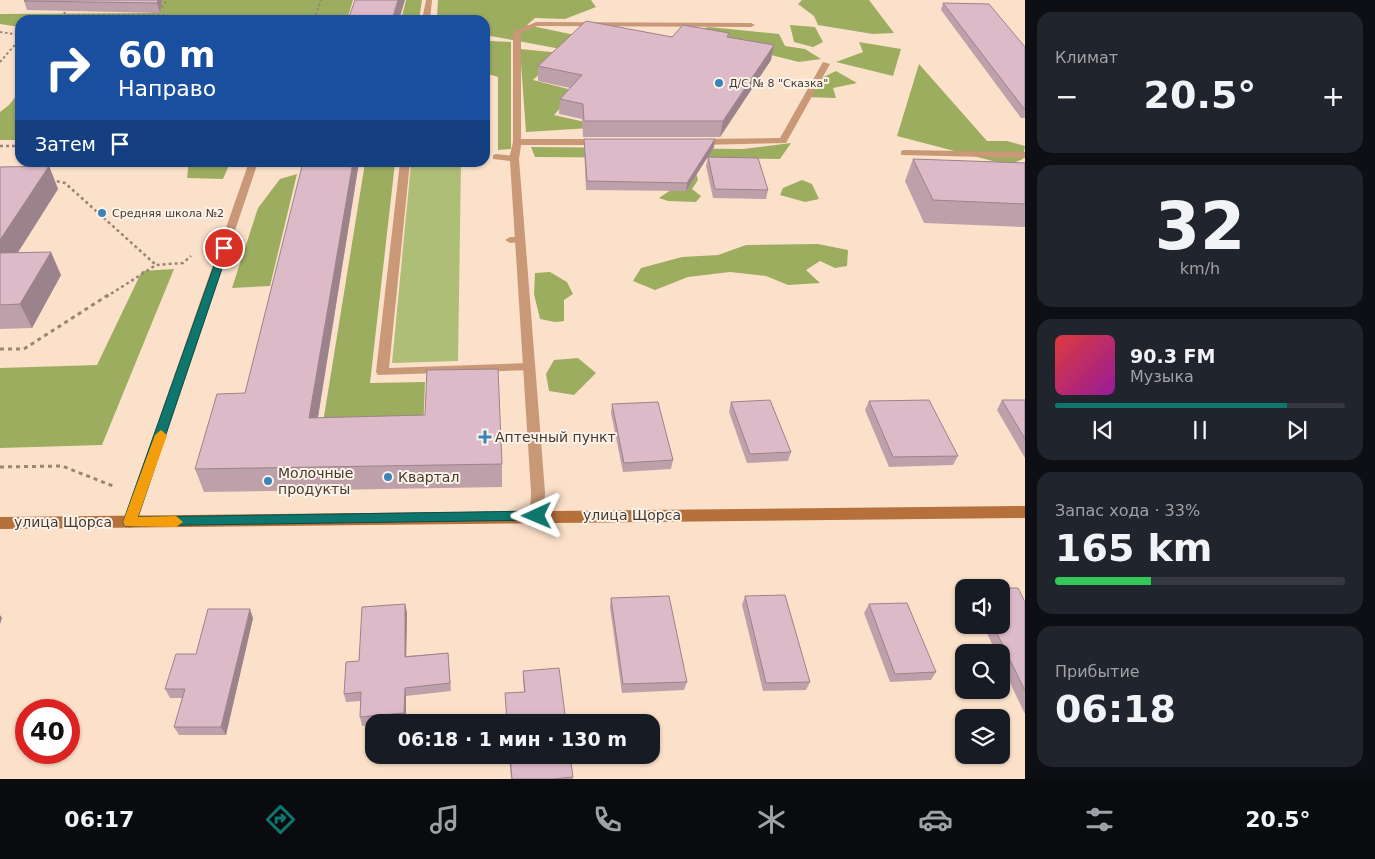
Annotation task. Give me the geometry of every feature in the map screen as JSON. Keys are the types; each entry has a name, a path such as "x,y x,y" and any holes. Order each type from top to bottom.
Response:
{"street":[{"path":"427,15 429,0"},
{"path":"537,516 530,367 515,240 514,159 517,142 517,32 536,24 751,25"},
{"path":"691,142 783,141 826,64"},
{"path":"517,142 614,142"},
{"path":"904,153 1025,155"},
{"path":"496,157 514,159"},
{"path":"130,522 252,167"},
{"path":"403,167 382,372 530,367"},
{"name":"улица Щорса","path":"0,523 537,516 1023,515"}],"path":[{"path":"57,4 66,15 156,15 167,0"},
{"path":"316,15 321,0"},
{"path":"0,32 15,35"},
{"path":"0,62 15,46"},
{"path":"0,146 15,146"},
{"path":"46,179 65,183 156,265"},
{"path":"0,349 24,349 156,265 183,262"},
{"path":"0,467 62,466 140,497"}],"green space":[{"path":"160,0 353,0 348,15 15,15 15,26 0,24 0,14 150,13"},
{"path":"406,0 422,0 420,15 402,15"},
{"path":"438,0 591,0 596,7 565,19 535,18 527,25 575,35 561,49 490,36 490,15 437,15"},
{"path":"802,0 869,0 894,33 873,34 818,25 814,16 798,4"},
{"path":"790,25 815,27 823,42 813,47 794,42"},
{"path":"709,27 779,34 785,46 805,49 821,59 799,62 751,50 696,30"},
{"path":"490,42 511,42 511,149 498,150 498,77 490,75"},
{"path":"859,42 901,49 893,76 836,62 863,52"},
{"path":"520,49 562,53 533,80 576,91 554,115 607,127 526,132"},
{"path":"919,64 987,141 1007,141 1025,146 1023,159 1008,165 897,136"},
{"path":"836,71 857,83 833,88 836,98 804,97 811,83"},
{"path":"15,97 15,140 0,140 0,112"},
{"path":"791,143 780,159 535,157 531,147 743,149"},
{"path":"188,167 228,167 223,179 187,178"},
{"path":"364,167 395,167 370,383 425,382 423,433 321,435"},
{"path":"411,167 461,167 458,361 392,363"},
{"path":"696,173 698,180 692,189 701,196 696,202 668,201 659,198"},
{"path":"297,174 270,286 232,288 258,208 280,179"},
{"path":"802,180 812,184 819,199 805,202 780,195 783,188"},
{"path":"818,244 848,250 847,266 835,268 820,261 806,270 820,283 788,285 766,276 730,272 688,277 655,290 633,281 641,268 682,257 718,255 746,245"},
{"path":"174,269 102,445 0,448 0,368 97,365 142,271"},
{"path":"550,272 567,282 573,294 564,300 564,321 555,322 540,319 534,294 535,273"},
{"path":"578,358 596,373 574,395 549,391 546,374 554,360"}],"building":[{"path":"25,0 158,0 157,3"},
{"path":"355,0 398,0 394,15 350,15"},
{"path":"943,3 989,4 1025,47 1025,110"},
{"path":"586,21 672,37 683,25 729,33 727,37 774,45 723,121 584,121 583,104 560,99 582,75 538,66"},
{"path":"584,139 715,139 687,183 587,181"},
{"path":"708,157 758,158 768,190 715,189"},
{"path":"913,159 1025,163 1025,204 933,200"},
{"path":"0,167 48,167 0,240"},
{"path":"302,167 352,167 309,418 425,415 427,370 498,369 502,464 195,469 217,394 245,393"},
{"path":"51,252 20,304 0,305 0,253"},
{"path":"770,400 791,452 750,454 731,402"},
{"path":"929,400 958,456 893,457 869,401"},
{"path":"1002,400 1025,400 1025,439"},
{"path":"658,402 673,460 624,463 612,404"},
{"path":"1010,588 1018,588 1025,602 1025,691 1010,660 1010,644 1002,644 997,634 1010,634"},
{"path":"785,595 810,682 766,683 745,596"},
{"path":"669,596 687,682 623,684 611,598"},
{"path":"907,603 936,672 895,674 869,604"},
{"path":"405,604 405,657 448,653 450,683 405,688 404,713 365,714 365,717 360,717 361,692 344,694 346,662 359,661 362,607"},
{"path":"208,609 250,609 221,727 174,727 185,689 165,689 176,654 196,654"},
{"path":"559,668 565,714 506,714 505,693 525,692 523,671"},
{"path":"511,764 571,764 573,777 512,779"}],"slow traffic":[{"path":"161,435 130,522 176,522"}],"place":[{"name":"Д/С № 8 \"Сказка\"","path":"719,83"},
{"name":"Средняя школа №2","path":"102,213"},
{"name":"Аптечный пункт","path":"485,437"},
{"name":"Квартал","path":"388,477"},
{"name":"Молочные продукты","path":"268,481"}],"route":[{"path":"224,248 130,522 537,516"}]}
